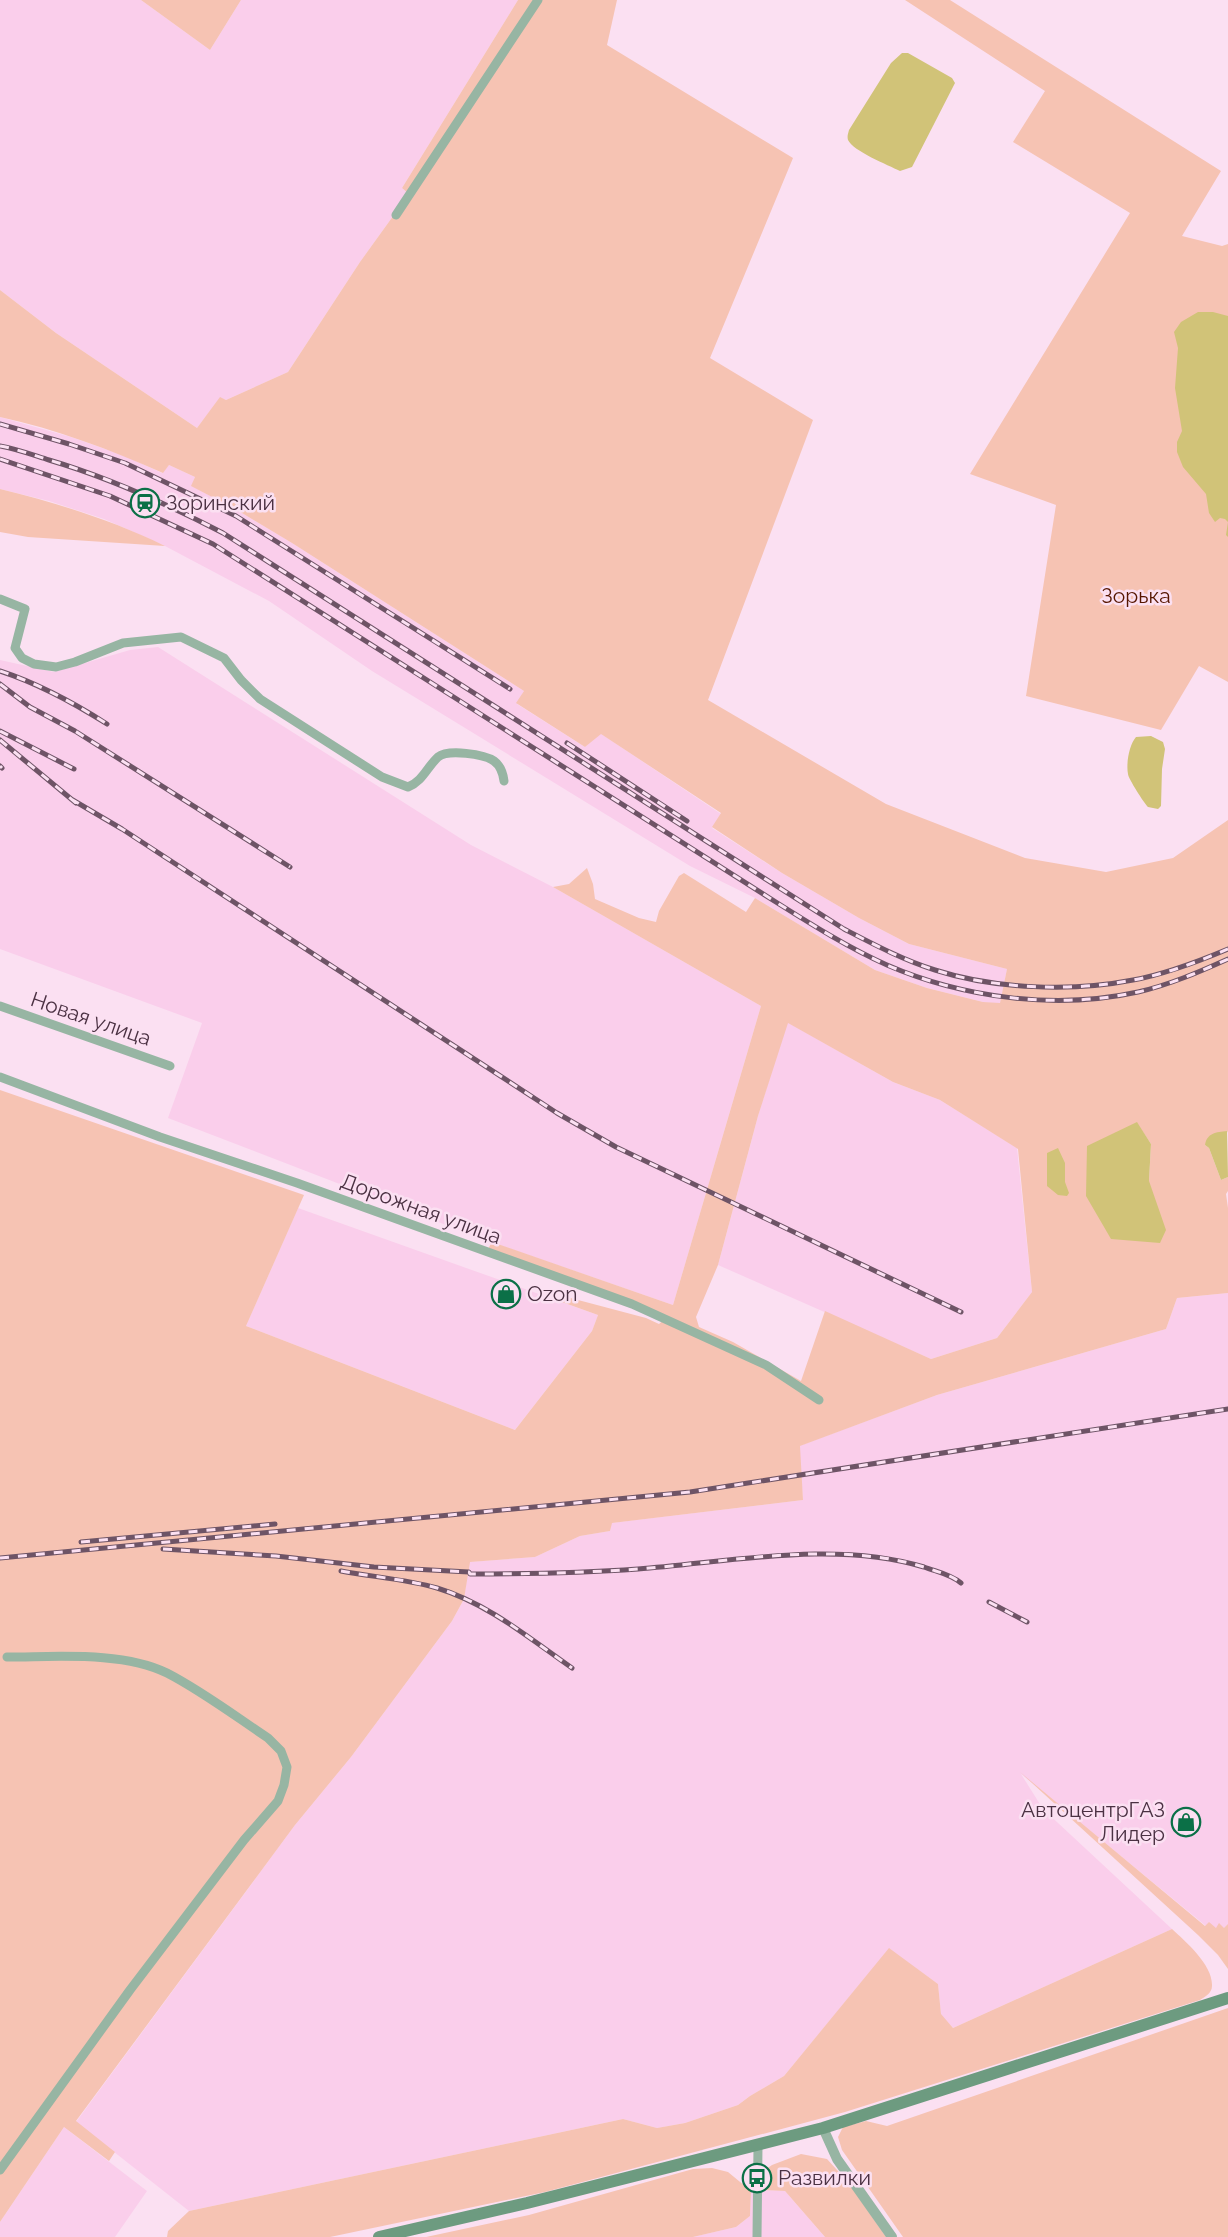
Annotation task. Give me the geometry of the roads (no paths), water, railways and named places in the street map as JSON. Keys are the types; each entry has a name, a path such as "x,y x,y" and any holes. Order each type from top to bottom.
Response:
{"main road":[{"path":"379,2237 824,2128 1228,1998"}],"street":[{"path":"396,214 538,0"},
{"path":"0,599 25,609 15,648 22,658 34,664 56,667 123,643 182,637 224,658 261,699 382,777 408,787 417,783 439,756 447,752 479,755 494,760 502,770 504,782"},
{"name":"Новая улица","path":"0,1006 170,1066"},
{"name":"Дорожная улица","path":"0,1077 160,1137 297,1183 632,1304 766,1365 819,1400"},
{"path":"0,2170 130,1990 244,1840 278,1801 288,1767 281,1751 268,1738 165,1672 123,1660 7,1657"},
{"path":"824,2128 837,2159 892,2237"},
{"path":"757,2237 758,2146"}],"railway":[{"path":"0,424 125,463 236,516 510,689"},
{"path":"0,446 19,450 116,483 223,533 844,929 911,961 935,970 982,981 1007,985 1059,987 1133,980 1193,963 1228,949"},
{"path":"0,459 110,496 213,544 792,912 845,944 887,965 947,986 978,993 1010,998 1075,1000 1150,989 1184,978 1228,959"},
{"path":"0,671 55,694 107,724"},
{"path":"0,684 30,707 75,731 290,867"},
{"path":"0,731 74,769"},
{"path":"0,740 76,803"},
{"path":"567,743 687,821"},
{"path":"71,799 122,829 557,1113 616,1147 961,1312"},
{"path":"0,1558 690,1492 1228,1409"},
{"path":"81,1542 275,1524"},
{"path":"163,1549 276,1556 374,1567 469,1572 470,1574 638,1569 782,1555 855,1555 890,1559 924,1567 948,1575 961,1583"},
{"path":"341,1571 413,1582 455,1595 507,1622 572,1668"},
{"path":"989,1602 1027,1622"}],"place":[{"name":"Зоринский","path":"145,503"},
{"name":"Ozon","path":"506,1294"},
{"name":"АвтоцентрГАЗ Лидер","path":"1186,1822"},
{"name":"Развилки","path":"757,2178"}],"park label":[{"name":"Зорька","path":"1136,596"}]}
